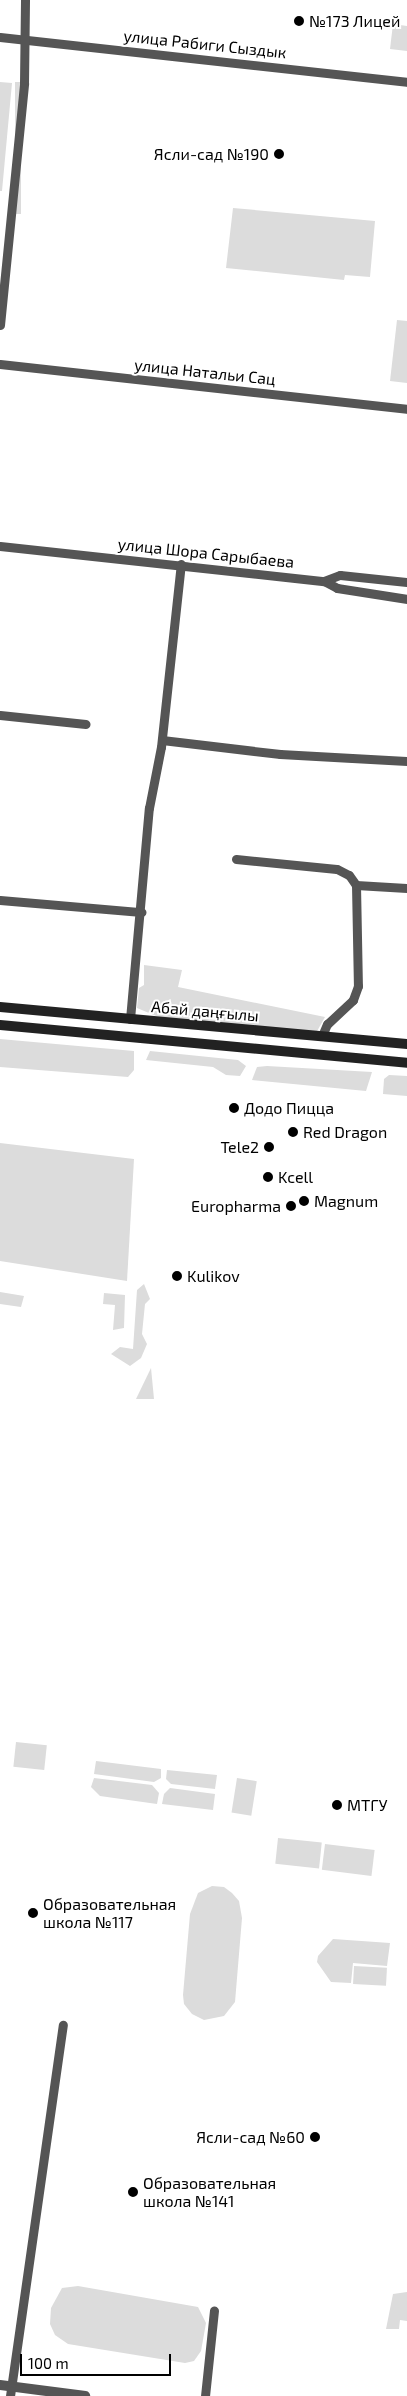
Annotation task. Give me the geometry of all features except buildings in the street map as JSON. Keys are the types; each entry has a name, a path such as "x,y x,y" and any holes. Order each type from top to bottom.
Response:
{"main road":[{"name":"Абай даңғылы","path":"0,1006 407,1044"},
{"name":"Абай даңғылы","path":"0,1025 407,1063"}],"street":[{"path":"0,325 24,83 22,39 25,0"},
{"name":"улица Рабиги Сыздык","path":"0,36 407,82"},
{"name":"улица Натальи Сац","path":"0,364 407,409"},
{"name":"улица Шора Сарыбаева","path":"0,546 181,564 324,581 340,575 407,582"},
{"path":"130,1019 150,794 162,740 181,564"},
{"path":"324,581 337,588 407,599"},
{"path":"0,715 86,724"},
{"path":"162,740 280,754 407,761"},
{"path":"236,859 337,869 348,875 356,885 358,986 353,1000 327,1024 322,1036"},
{"path":"356,885 407,888"},
{"path":"0,900 140,912"},
{"path":"63,2025 7,2389 85,2396"},
{"path":"205,2396 214,2310"}],"shaded area":[{"path":"393,24 407,26 407,51 390,49"},
{"path":"0,82 12,83 2,191 0,191"},
{"path":"15,82 21,82 21,214 15,214"},
{"path":"233,208 375,221 370,277 345,275 344,280 226,268"},
{"path":"397,320 407,321 407,383 390,381"},
{"path":"144,965 182,970 178,987 325,1017 316,1033 161,1018 137,1008 139,988 144,985"},
{"path":"0,1039 134,1051 134,1070 128,1077 0,1067"},
{"path":"150,1051 238,1060 246,1066 240,1076 226,1075 213,1067 146,1060"},
{"path":"257,1067 372,1072 366,1091 252,1080"},
{"path":"389,1075 407,1076 407,1096 383,1094 384,1079"},
{"path":"0,1143 134,1159 127,1281 0,1261"},
{"path":"144,1284 150,1299 145,1304 142,1334 147,1344 141,1358 130,1366 111,1354 120,1347 133,1349 137,1290"},
{"path":"0,1292 24,1296 21,1307 0,1304"},
{"path":"104,1293 125,1295 124,1328 113,1330 115,1305 103,1304"},
{"path":"151,1368 154,1399 136,1399"},
{"path":"16,1742 47,1745 44,1770 13,1767"},
{"path":"96,1761 161,1769 161,1778 154,1782 94,1774"},
{"path":"167,1770 217,1775 215,1789 171,1784 166,1779"},
{"path":"94,1778 152,1785 159,1793 157,1804 100,1796 91,1787"},
{"path":"237,1778 257,1781 251,1816 232,1813"},
{"path":"170,1788 215,1794 213,1810 162,1804 164,1794"},
{"path":"278,1838 322,1843 319,1868 275,1864"},
{"path":"325,1844 375,1850 371,1876 322,1870"},
{"path":"212,1886 224,1887 232,1893 239,1901 242,1918 235,2002 224,2016 204,2020 192,2014 184,2004 183,1995 190,1914 198,1893"},
{"path":"333,1939 390,1943 387,1966 353,1963 351,1983 331,1982 317,1962 318,1956"},
{"path":"354,1966 387,1968 386,1986 353,1984"},
{"path":"78,2286 198,2307 206,2323 201,2351 194,2361 185,2363 68,2344 55,2335 50,2324 51,2308 62,2288"},
{"path":"407,2292 407,2321 400,2320 399,2329 386,2329 393,2294"}],"place":[{"name":"№173 Лицей","path":"299,21"},
{"name":"Ясли-сад №190","path":"279,154"},
{"name":"Додо Пицца","path":"234,1108"},
{"name":"Red Dragon","path":"293,1132"},
{"name":"Tele2","path":"269,1147"},
{"name":"Kcell","path":"268,1177"},
{"name":"Magnum","path":"304,1201"},
{"name":"Europharma","path":"291,1206"},
{"name":"Kulikov","path":"177,1276"},
{"name":"МТГУ","path":"337,1805"},
{"name":"Образовательная школа №117","path":"33,1913"},
{"name":"Ясли-сад №60","path":"315,2137"},
{"name":"Образовательная школа №141","path":"133,2192"}]}
